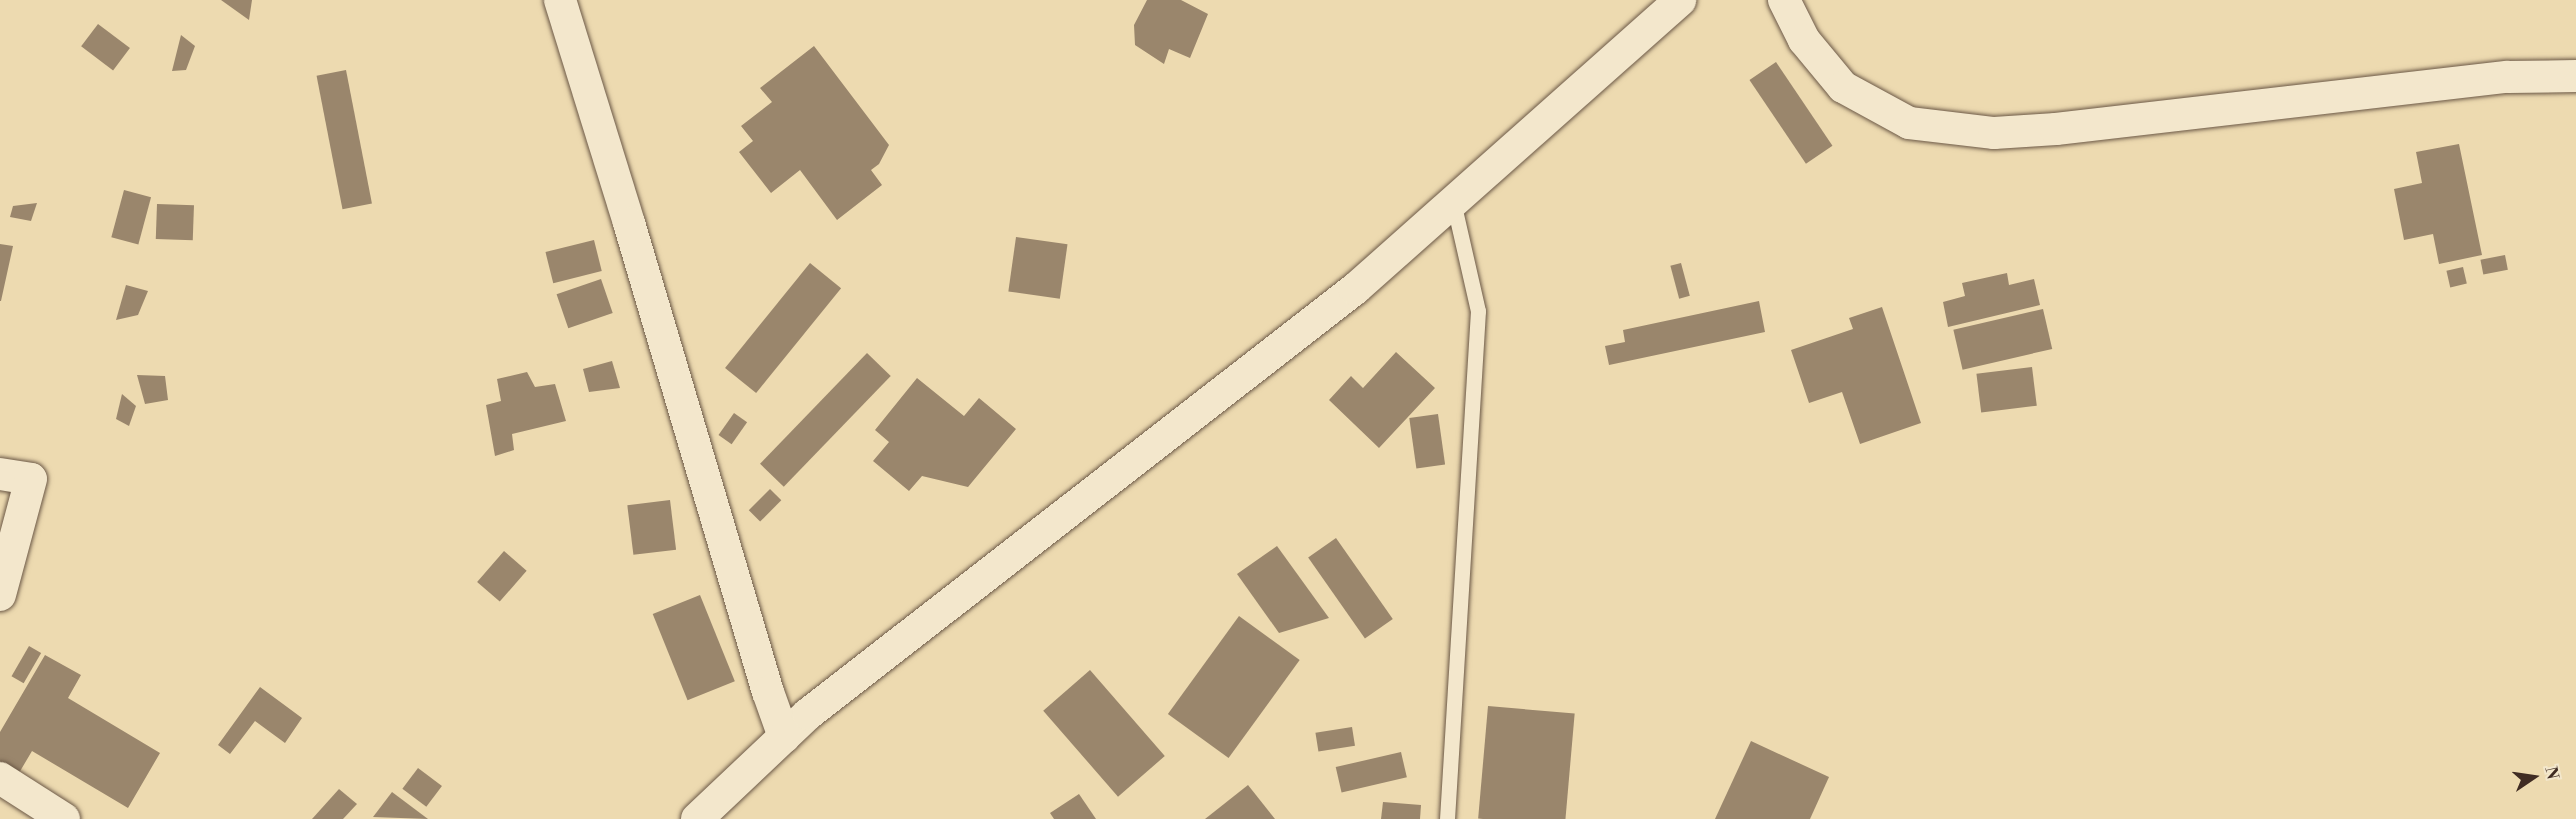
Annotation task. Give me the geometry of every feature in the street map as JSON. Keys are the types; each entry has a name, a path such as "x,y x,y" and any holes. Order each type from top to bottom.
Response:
{"street":[{"path":"560,0 784,737"},
{"path":"697,819 808,714 1355,289 1680,0"},
{"path":"1784,0 1804,40 1843,87 1909,123 1994,133 2056,129 2508,77 2576,76"},
{"path":"0,474 31,479 0,595"},
{"path":"0,778 64,819"}],"lane":[{"path":"1447,819 1478,311 1453,201"}],"building":[{"path":"221,0 252,0 249,20"},
{"path":"1147,0 1181,0 1208,14 1190,58 1169,49 1164,64 1135,45 1134,25"},
{"path":"98,24 130,48 113,70 81,46"},
{"path":"181,35 195,46 186,70 172,71"},
{"path":"814,46 889,145 879,164 871,170 882,185 837,220 800,170 771,193 739,152 753,141 741,126 772,102 760,88"},
{"path":"1776,62 1832,146 1806,164 1749,80"},
{"path":"346,70 372,204 343,209 317,76"},
{"path":"2459,144 2482,255 2439,264 2433,234 2404,240 2394,189 2422,183 2416,152"},
{"path":"124,190 151,197 138,245 111,237"},
{"path":"37,203 31,221 10,217 13,206"},
{"path":"157,204 194,205 193,240 156,239"},
{"path":"1016,237 1067,244 1060,299 1008,291"},
{"path":"594,240 602,271 553,283 545,252"},
{"path":"0,244 13,246 1,301 0,301"},
{"path":"2505,255 2508,270 2483,274 2480,260"},
{"path":"810,263 841,288 756,393 725,368"},
{"path":"1681,263 1690,296 1679,299 1670,266"},
{"path":"2463,267 2467,284 2450,287 2446,271"},
{"path":"2007,273 2009,285 2034,279 2040,305 1948,327 1943,302 1965,296 1962,283"},
{"path":"601,279 613,313 568,328 557,294"},
{"path":"126,285 148,291 138,315 116,320"},
{"path":"1759,301 1765,332 1609,365 1605,346 1625,342 1623,330"},
{"path":"1882,307 1921,423 1860,444 1842,392 1809,403 1791,350 1853,329 1849,318"},
{"path":"2043,309 2052,349 1963,370 1953,330"},
{"path":"1396,352 1435,388 1379,448 1329,400 1351,376 1363,388"},
{"path":"867,353 891,376 784,487 760,464"},
{"path":"612,361 620,388 589,392 583,369"},
{"path":"2032,367 2037,406 1981,413 1976,374"},
{"path":"527,372 535,387 555,384 566,421 512,434 514,450 495,456 486,405 501,401 497,379"},
{"path":"137,375 165,376 168,400 145,404"},
{"path":"917,378 964,416 979,398 1016,429 968,487 922,476 909,491 873,461 889,442 875,430"},
{"path":"122,394 136,406 129,426 116,419"},
{"path":"734,413 747,422 732,444 719,435"},
{"path":"1438,414 1445,465 1416,469 1409,418"},
{"path":"770,489 781,500 760,522 749,510"},
{"path":"670,500 676,550 633,555 627,505"},
{"path":"1336,538 1393,619 1365,639 1308,558"},
{"path":"1277,546 1329,618 1279,633 1237,574"},
{"path":"504,551 527,571 500,602 477,582"},
{"path":"700,595 735,681 688,700 653,614"},
{"path":"1239,616 1300,660 1229,758 1168,714"},
{"path":"29,646 41,653 24,683 12,676"},
{"path":"45,655 81,675 68,698 160,753 128,808 32,751 19,773 0,762 0,732"},
{"path":"1090,670 1165,756 1118,797 1043,711"},
{"path":"260,687 302,718 285,743 255,721 230,754 218,745"},
{"path":"1488,706 1575,714 1565,819 1478,819"},
{"path":"1352,727 1355,746 1318,752 1315,733"},
{"path":"1751,741 1829,777 1810,819 1715,819"},
{"path":"1401,752 1407,777 1342,792 1336,767"},
{"path":"418,768 442,786 426,807 402,789"},
{"path":"1248,785 1275,819 1205,819"},
{"path":"339,789 357,804 343,819 312,819"},
{"path":"392,792 428,819 373,817"},
{"path":"1079,794 1096,819 1054,819 1050,813"},
{"path":"1383,802 1421,805 1420,819 1381,819"}]}
